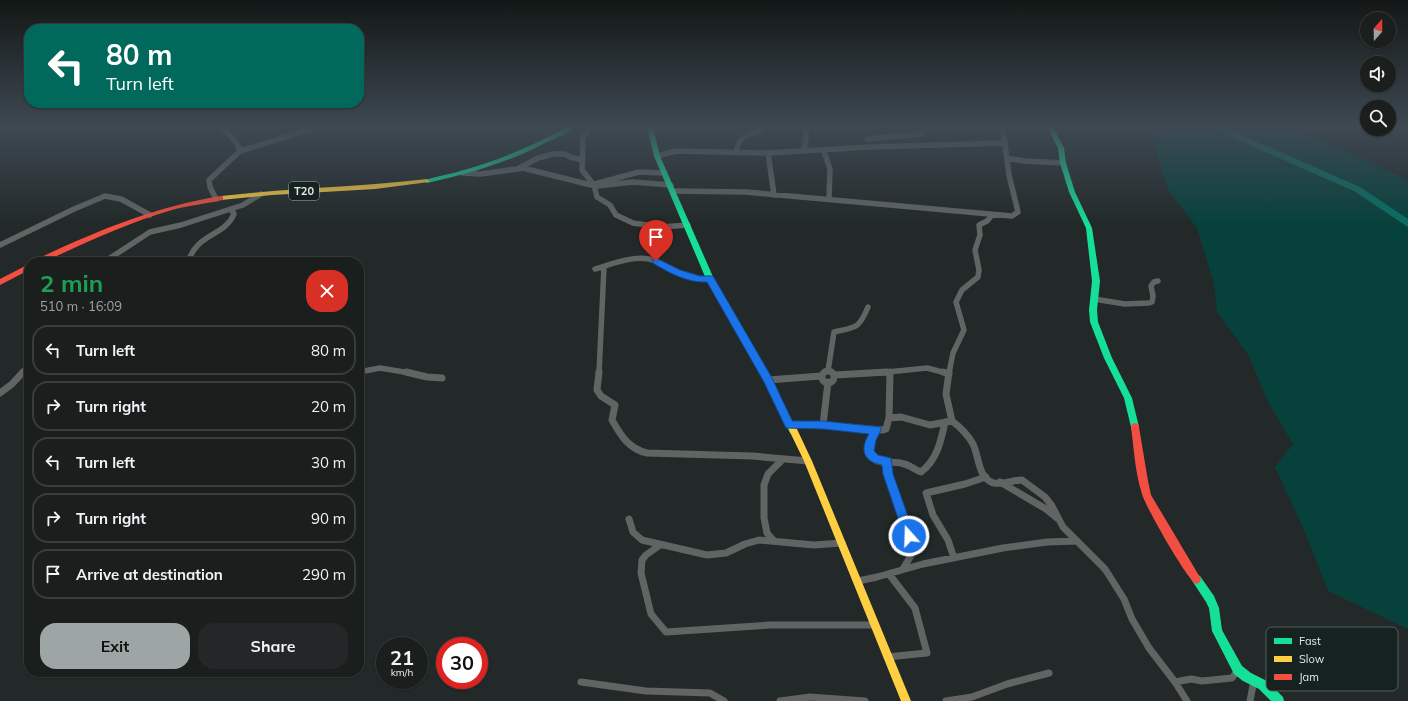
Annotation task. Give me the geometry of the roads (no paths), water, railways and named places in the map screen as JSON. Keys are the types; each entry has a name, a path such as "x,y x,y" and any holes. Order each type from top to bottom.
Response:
{"street":[{"path":"216,199 210,187 210,180 231,160"},
{"name":"T20","path":"48,257 126,222 169,209 216,199 261,194 348,189 427,181 462,173 502,160"},
{"path":"462,173 481,174 519,168 535,160"},
{"path":"583,160 582,172 594,185 596,195 610,205 617,216 650,226 678,227 688,225"},
{"path":"659,160 710,279 768,380 789,425 808,460 906,701"},
{"path":"769,160 774,195"},
{"path":"827,160 830,169 829,199"},
{"path":"519,168 577,183 594,185 616,185 633,182 672,188 829,199 1012,216 1018,212 1007,160"},
{"path":"1017,160 1063,163"},
{"path":"1063,160 1072,192 1091,234 1096,281 1093,310 1094,322 1098,336 1128,398 1138,442 1143,480 1147,496 1184,561 1210,599 1214,608 1217,631 1238,670 1266,688"},
{"path":"594,185 634,173 664,173"},
{"path":"111,257 153,230 181,225 231,209 248,203 261,194"},
{"path":"0,245 74,209 105,196 121,199 150,215"},
{"path":"189,257 198,244 230,223 234,214 231,209"},
{"path":"876,430 871,438 869,447 869,453 875,459 907,464 918,471 923,471 936,454 949,422 946,394 949,374 956,345 964,330 956,305 956,298 962,290 978,277 980,267 975,259 975,250 980,235 978,227 987,221 992,215"},
{"path":"595,269 630,260 648,259 660,262 667,268 678,273 700,279 710,279"},
{"path":"604,267 601,360 597,390 601,396 615,405 612,420 632,448 647,453 752,456 782,460 808,460"},
{"path":"0,282 24,269"},
{"path":"1094,299 1125,304 1149,303 1152,302 1153,299 1151,286 1154,282 1158,281"},
{"path":"828,371 834,332 858,326 863,320 868,307"},
{"path":"364,371 373,368 384,368 401,370 430,378 442,378"},
{"path":"768,380 821,376 824,372 828,371 833,372 835,375 927,368 949,374"},
{"path":"0,393 12,386 24,372"},
{"path":"789,425 823,425 876,430 886,429 889,418 890,372"},
{"path":"828,382 834,380 835,375"},
{"path":"821,376 828,382"},
{"path":"823,425 828,382"},
{"path":"889,418 901,417 930,425 949,422 968,437 974,445 981,468 991,482 1022,480 1045,497 1064,527 1105,569 1124,599 1132,619 1142,637 1162,667 1175,682 1188,701"},
{"path":"774,541 767,533 764,518 764,485 768,474 782,460"},
{"path":"887,462 888,474 912,545 913,552 903,569"},
{"path":"954,558 948,540 933,515 926,493 965,484 986,477"},
{"path":"1000,482 1046,509 1059,519"},
{"path":"629,519 633,532 646,542 716,555 726,553 759,540 814,545 842,543"},
{"path":"858,581 870,580 903,569 932,562 1021,544 1077,541"},
{"path":"660,545 653,548 645,557 640,572 652,615 666,632 764,626 875,625"},
{"path":"888,657 927,653 915,608 889,574"},
{"path":"1175,682 1191,679 1202,681 1232,678 1238,670"},
{"path":"946,701 972,697 1007,684 1049,673"},
{"path":"1250,701 1254,680"},
{"path":"581,682 646,691 710,693 724,701"},
{"path":"1269,691 1279,701"},
{"path":"780,701 808,698 842,698 865,701"}],"waterway":[{"path":"1290,160 1357,189 1408,224"}]}
